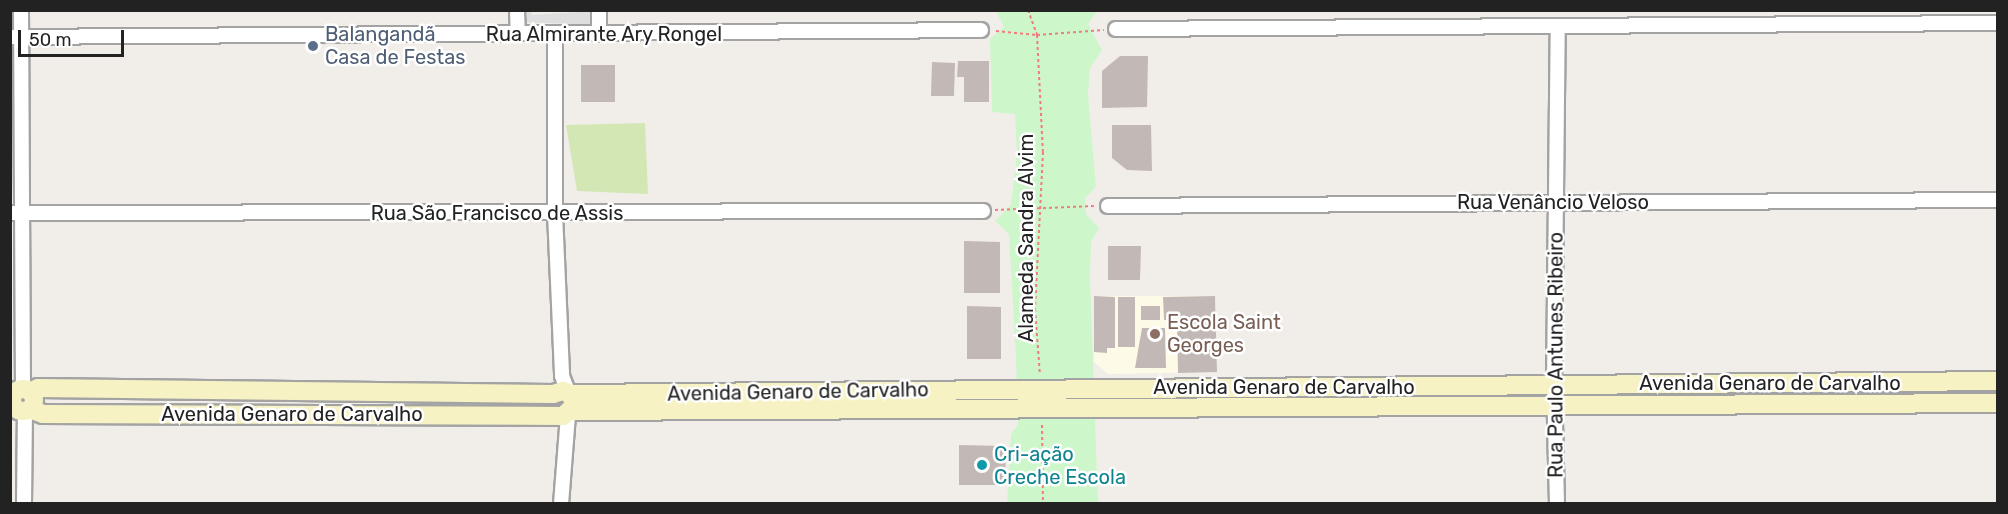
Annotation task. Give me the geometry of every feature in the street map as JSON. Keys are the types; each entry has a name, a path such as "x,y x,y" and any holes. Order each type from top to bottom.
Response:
{"street":[{"path":"21,10 16,37 15,213 24,504"},
{"path":"517,10 518,34"},
{"path":"599,10 599,34"},
{"path":"1116,29 1483,17 1558,27 1627,17 1998,23"},
{"name":"Rua Paulo Antunes Ribeiro","path":"1557,504 1554,385 1558,27"},
{"name":"Rua Almirante Ary Rongel","path":"16,37 981,30"},
{"path":"555,33 555,213 563,404 561,504"},
{"name":"Rua Venâncio Veloso","path":"1108,206 1555,201 1998,200"},
{"name":"Rua São Francisco de Assis","path":"15,213 983,211"},
{"name":"Avenida Genaro de Carvalho","path":"1998,381 1011,389 563,404 43,414 20,401 38,388 563,404 1012,409 1998,403"},
{"path":"1011,389 1019,400 1012,409"},
{"path":"1089,389 1083,400 1091,408"}],"path":[{"name":"Alameda Sandra Alvim","path":"1028,10 1037,35 1043,152 1035,309 1041,389"},
{"path":"981,30 1037,35 1116,29"},
{"path":"983,211 1108,206"},
{"path":"1042,408 1043,504"}],"shaded area":[{"path":"521,11 531,11 532,15 592,11 592,25 521,22"},
{"name":"Escola Saint Georges","path":"1094,296 1215,296 1217,372 1108,374 1094,362"}],"green space":[{"path":"996,11 1097,11 1088,24 1102,50 1090,68 1088,94 1096,187 1085,198 1086,214 1099,228 1091,242 1090,277 1098,503 1007,503 1011,434 1018,425 1016,360 1009,234 995,221 1011,205 1017,154 1015,114 992,112 990,39 1004,27"},
{"path":"645,123 648,194 577,191 566,125"}],"building":[{"path":"1120,56 1148,56 1147,107 1102,108 1102,71"},
{"path":"958,61 989,61 989,102 964,102 964,77 957,77"},
{"path":"932,62 955,63 954,96 931,96"},
{"path":"581,65 615,65 615,102 581,102"},
{"path":"1112,125 1151,125 1152,171 1127,170 1112,158"},
{"path":"964,241 1000,242 1000,293 964,293"},
{"path":"1108,246 1141,246 1140,280 1108,280"},
{"path":"1094,296 1115,297 1115,348 1107,348 1107,353 1094,352"},
{"path":"1215,296 1217,372 1178,373 1177,320 1164,320 1163,297"},
{"path":"1118,297 1135,297 1135,347 1118,347"},
{"path":"967,306 1001,307 1001,359 967,359"},
{"path":"1141,306 1160,306 1160,320 1141,320"},
{"path":"1142,328 1165,328 1166,368 1135,368"},
{"name":"Cri-ação Creche Escola","path":"959,445 1006,446 1005,485 959,485"}],"place":[{"name":"Balangandã Casa de Festas","path":"313,46"},
{"name":"Escola Saint Georges","path":"1155,334"},
{"name":"Cri-ação Creche Escola","path":"982,465"}]}
